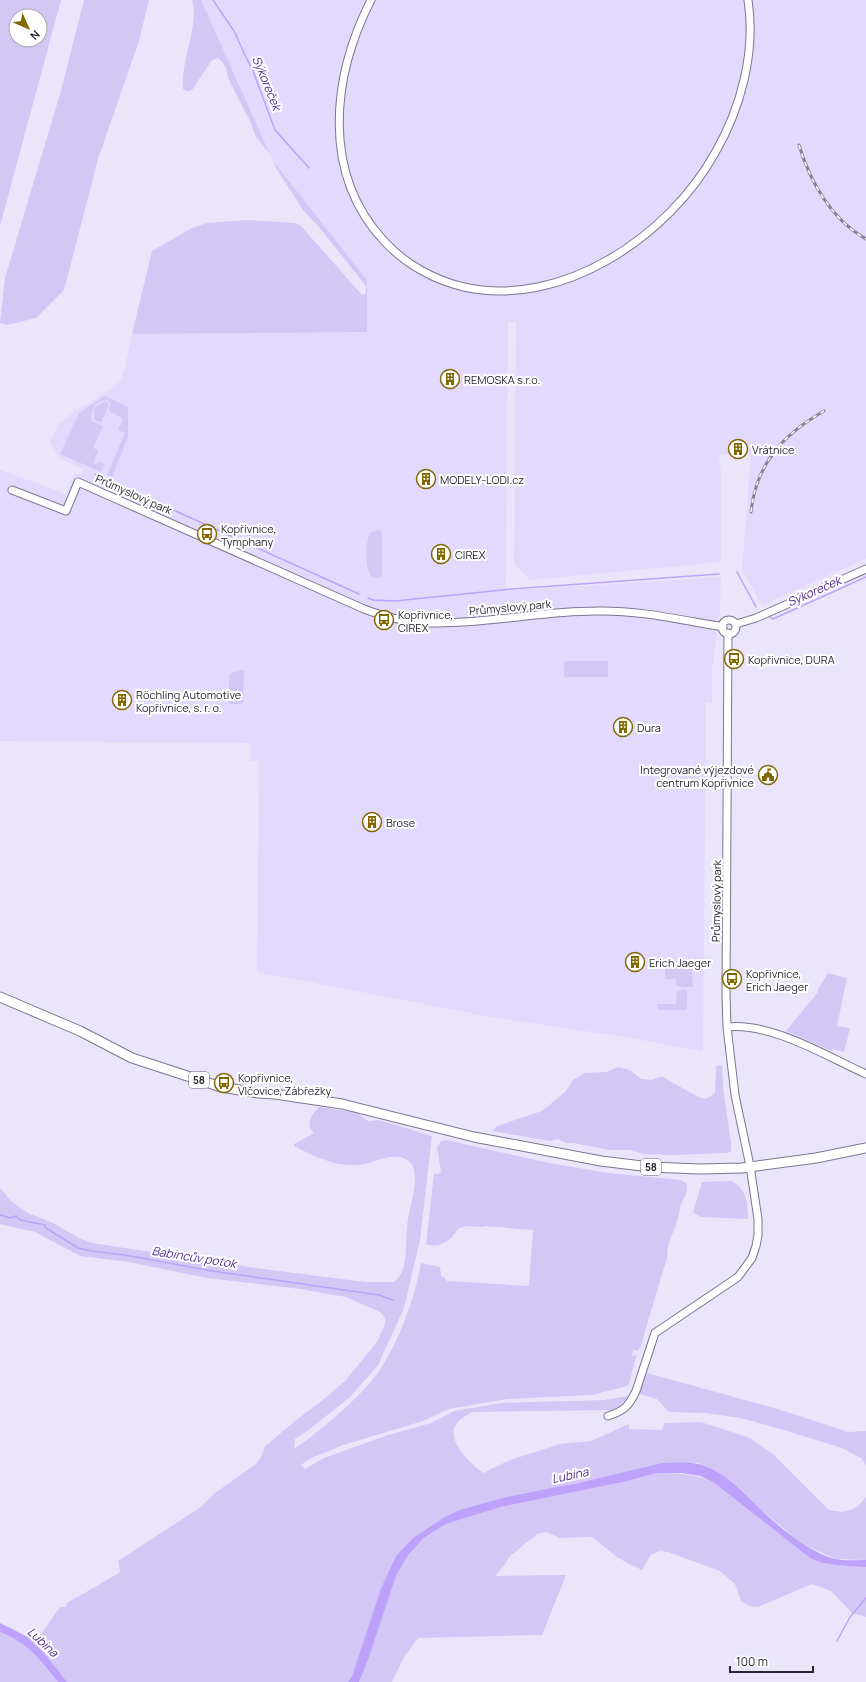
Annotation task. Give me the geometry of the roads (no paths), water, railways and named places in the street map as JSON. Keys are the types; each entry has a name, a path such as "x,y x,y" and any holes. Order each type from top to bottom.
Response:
{"main road":[{"name":"58","path":"0,997 80,1031 132,1058 221,1086 258,1094 275,1094 342,1104 474,1137 601,1161 700,1169 750,1166 816,1158 866,1148"}],"street":[{"path":"371,0 361,21 349,54 340,94 339,138 347,180 355,199 364,217 389,246 423,272 443,281 465,287 486,290 507,290 550,284 608,260 648,232 675,209 701,177 722,142 737,104 747,66 749,48 750,25 748,0"},
{"name":"Průmyslový park","path":"12,490 66,511 78,482 170,526 364,609 381,615 409,621 432,623 456,622 574,612 616,611 723,627"},
{"path":"736,624 756,618 866,569"},
{"path":"727,620 731,620 736,624 734,631 728,633 724,631 724,623 727,620"},
{"name":"Průmyslový park","path":"608,1416 620,1412 627,1407 636,1391 655,1333 730,1284 738,1277 749,1263 756,1246 758,1226 750,1166 735,1095 727,1027 728,633"},
{"path":"727,1027 744,1026 766,1030 866,1074"}],"waterway":[{"name":"Sýkoreček","path":"213,0 234,31 253,71 275,130 309,168"},
{"path":"105,479 359,594"},
{"name":"Sýkoreček","path":"737,572 756,607"},
{"path":"368,598 373,600 395,601 512,589 719,574"},
{"name":"Sýkoreček","path":"770,617 773,619 866,577"},
{"name":"Babincův potok","path":"0,1215 10,1218 16,1216 20,1220 45,1225 46,1228 78,1248 91,1251 125,1255 212,1271 379,1295 393,1300"},
{"path":"837,1641 850,1617 866,1598"}],"railway":[{"path":"799,145 809,173 824,199 843,222 866,239"},
{"path":"751,512 759,479 774,452 796,430 824,411"}],"place":[{"name":"REMOSKA s.r.o.","path":"450,379"},
{"name":"Vrátnice","path":"738,449"},
{"name":"MODELY-LODI.cz","path":"426,479"},
{"name":"Kopřivnice, Tymphany","path":"207,534"},
{"name":"CIREX","path":"441,554"},
{"name":"Kopřivnice, CIREX","path":"384,620"},
{"name":"Kopřivnice, DURA","path":"734,659"},
{"name":"Röchling Automotive Kopřivnice, s. r. o.","path":"122,700"},
{"name":"Dura","path":"623,727"},
{"name":"Integrované výjezdové centrum Kopřivnice","path":"768,775"},
{"name":"Brose","path":"372,822"},
{"name":"Erich Jaeger","path":"635,962"},
{"name":"Kopřivnice, Erich Jaeger","path":"732,979"},
{"name":"Kopřivnice, Vlčovice, Zábřežky","path":"224,1083"}],"water label":[{"name":"Lubina","path":"570,1475"},
{"name":"Lubina","path":"43,1642"}]}
